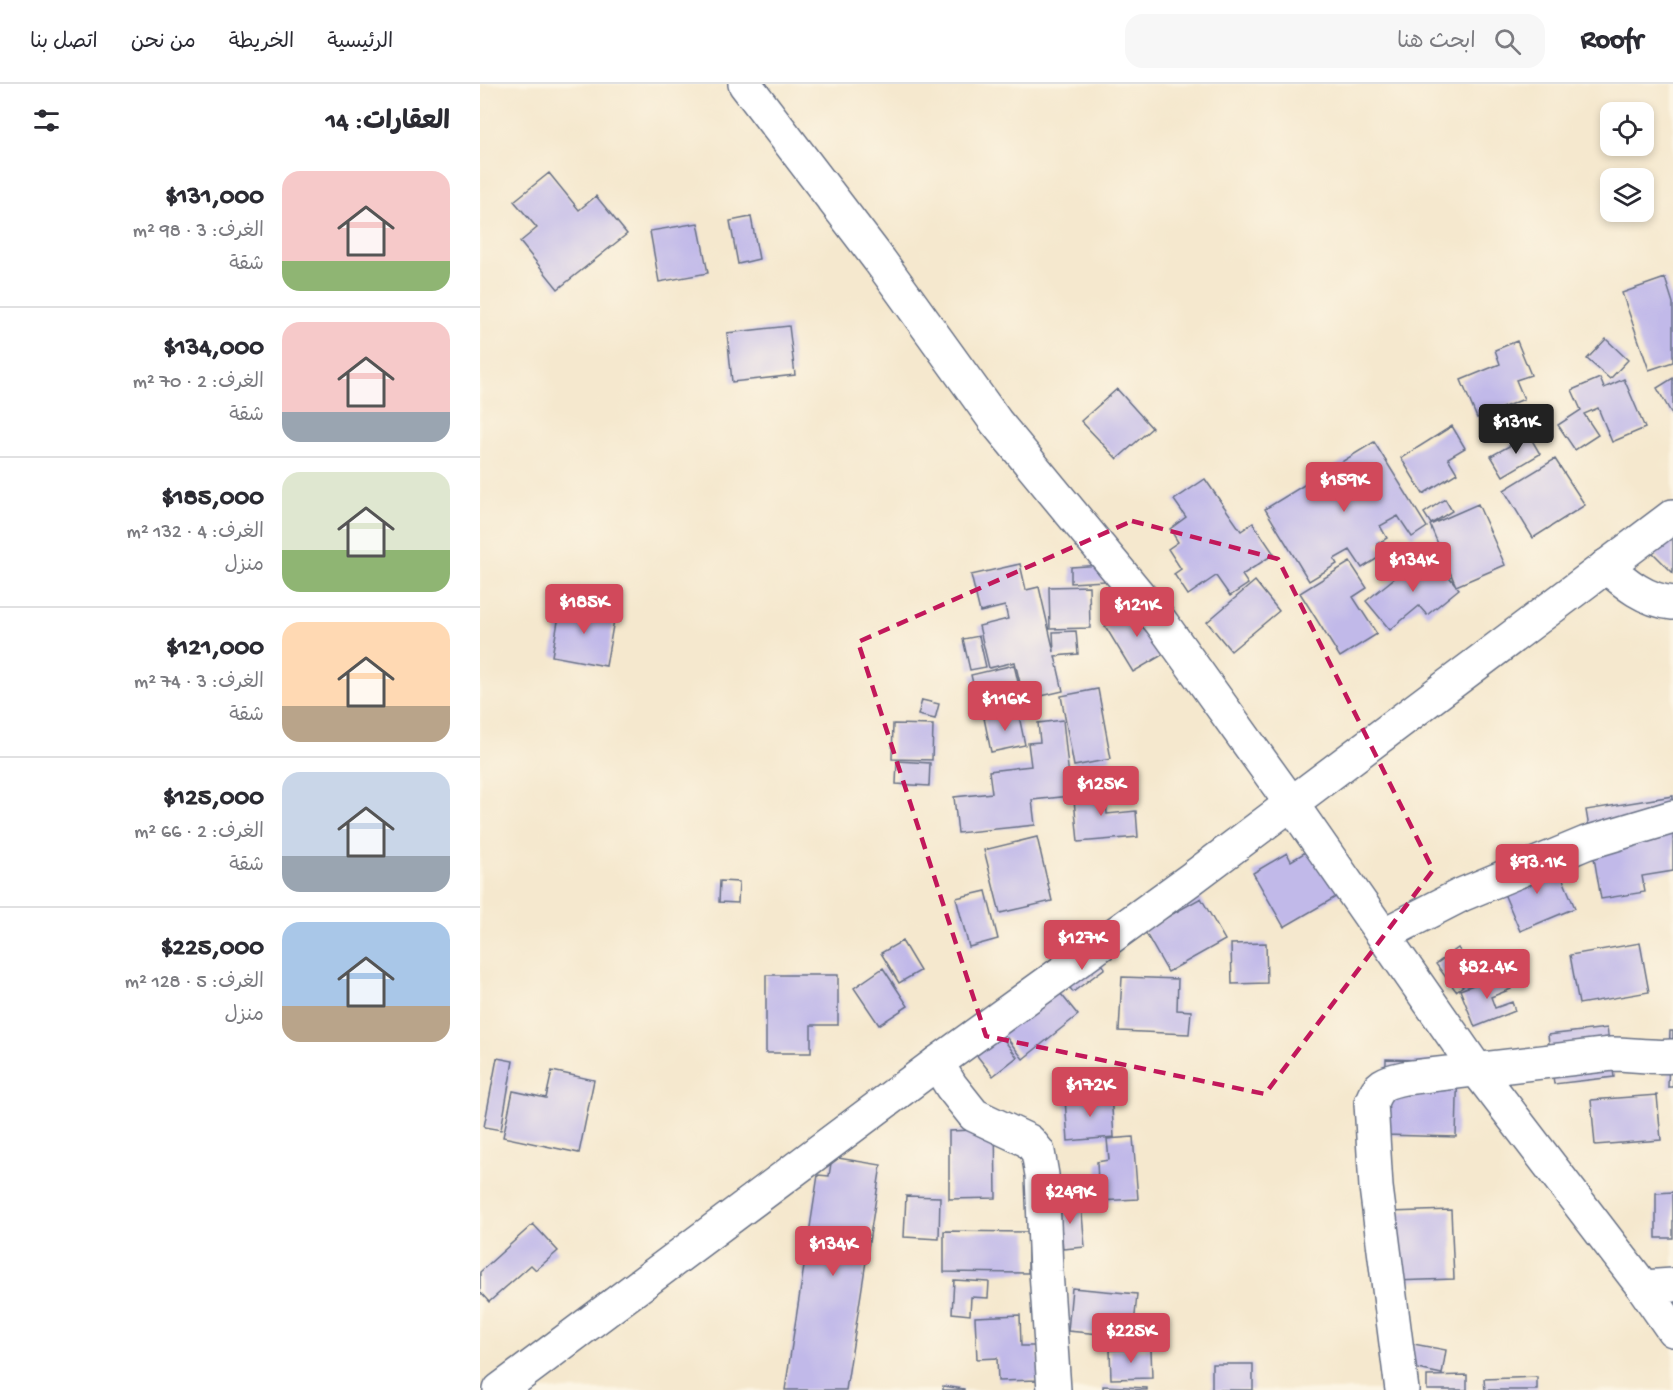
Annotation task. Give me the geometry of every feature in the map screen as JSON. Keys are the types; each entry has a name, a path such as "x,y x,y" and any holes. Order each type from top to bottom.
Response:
{"street":[{"path":"745,84 880,261 996,422 1161,622 1291,803 1477,1070 1658,1286 1673,1330"},
{"path":"500,1390 937,1063 1191,879 1673,516"},
{"path":"1606,566 1625,583 1645,596 1673,603"},
{"path":"1383,935 1461,895 1576,848 1673,817"},
{"path":"1402,1390 1376,1187 1371,1103 1376,1091 1386,1082 1404,1078 1612,1054 1632,1054 1652,1058 1673,1056"},
{"path":"937,1063 951,1086 974,1114 1029,1141 1038,1152 1042,1175 1054,1390"}],"highlighted area":[{"path":"1132,521 1278,559 1433,870 1265,1094 986,1036 858,642"}],"building":[{"path":"549,173 579,210 596,196 627,234 558,289 520,242 537,228 514,201"},
{"path":"751,217 759,259 738,264 730,221"},
{"path":"698,223 708,273 659,282 650,231"},
{"path":"1665,278 1673,303 1673,362 1649,370 1622,293"},
{"path":"789,326 795,375 732,382 727,333"},
{"path":"1606,339 1628,360 1610,379 1587,359"},
{"path":"1517,341 1531,375 1516,380 1524,399 1477,418 1461,380 1500,364 1495,350"},
{"path":"1600,378 1604,388 1624,379 1645,428 1612,442 1598,408 1584,414 1598,435 1575,450 1558,425 1581,410 1572,390"},
{"path":"1673,378 1673,416 1657,388"},
{"path":"1117,389 1152,428 1117,459 1081,421"},
{"path":"1452,426 1465,448 1448,458 1457,473 1423,494 1401,458"},
{"path":"1529,435 1540,454 1503,476 1491,456"},
{"path":"1374,442 1427,527 1412,537 1398,516 1380,526 1387,538 1377,544 1383,555 1362,568 1350,550 1334,559 1337,564 1309,581 1265,509"},
{"path":"1555,459 1585,505 1533,538 1504,490"},
{"path":"1205,479 1241,531 1253,523 1274,554 1242,575 1248,584 1230,596 1216,576 1188,595 1174,574 1181,569 1168,549 1178,542 1170,529 1186,517 1174,500"},
{"path":"1445,499 1452,511 1431,524 1424,513"},
{"path":"1478,504 1505,565 1456,586 1430,525"},
{"path":"1673,519 1673,573 1646,546"},
{"path":"1430,554 1459,589 1427,615 1419,606 1390,630 1366,601 1402,572 1404,575"},
{"path":"1350,562 1367,588 1353,597 1377,634 1340,657 1300,593"},
{"path":"1020,564 1026,590 1039,587 1054,652 1053,632 1076,631 1078,654 1055,656 1063,691 1024,700 1015,662 989,668 979,626 1008,619 1005,606 980,612 971,575"},
{"path":"1103,565 1104,581 1071,583 1071,567"},
{"path":"1255,581 1279,611 1231,651 1207,622"},
{"path":"1089,586 1090,628 1050,629 1049,587"},
{"path":"561,604 615,614 606,666 552,656"},
{"path":"1140,604 1169,651 1133,672 1105,626"},
{"path":"979,636 986,667 970,670 963,639"},
{"path":"1014,665 1022,699 979,709 971,675"},
{"path":"1098,689 1111,759 1074,766 1061,696"},
{"path":"922,700 939,704 935,719 918,715"},
{"path":"1018,711 1025,745 991,752 984,718"},
{"path":"1063,720 1071,796 1032,800 1035,825 958,833 954,797 992,793 989,771 1031,766 1028,743 1040,742 1038,723"},
{"path":"893,724 933,725 932,760 892,759"},
{"path":"897,761 930,763 929,786 896,784"},
{"path":"1105,786 1107,814 1136,811 1138,837 1078,842 1073,789"},
{"path":"1673,796 1673,871 1642,876 1645,892 1601,899 1586,810"},
{"path":"1037,837 1052,901 1000,913 984,850"},
{"path":"1314,847 1341,894 1284,927 1253,873 1287,853 1291,861"},
{"path":"1554,858 1575,908 1520,931 1499,882"},
{"path":"720,881 739,882 738,903 719,902"},
{"path":"986,891 998,939 969,947 956,898"},
{"path":"1201,898 1225,940 1168,972 1144,930"},
{"path":"902,941 920,971 899,983 881,953"},
{"path":"1266,943 1267,983 1232,984 1231,944"},
{"path":"1640,943 1649,992 1579,1004 1570,955"},
{"path":"1458,948 1478,975 1456,991 1436,964"},
{"path":"1092,950 1105,968 1073,992 1060,974"},
{"path":"883,968 908,1006 879,1025 854,988"},
{"path":"1505,973 1511,989 1491,997 1495,1008 1512,1002 1515,1011 1475,1027 1460,990"},
{"path":"766,975 838,975 838,1025 811,1025 811,1053 766,1053"},
{"path":"1122,977 1178,979 1177,1010 1191,1011 1189,1034 1119,1031"},
{"path":"1052,983 1078,1015 1023,1059 1007,1038 1004,1040 1017,1057 993,1076 963,1038"},
{"path":"1607,1028 1614,1077 1554,1084 1548,1035"},
{"path":"1670,1031 1673,1031 1673,1087 1668,1087"},
{"path":"497,1058 513,1061 501,1130 484,1127"},
{"path":"1386,1059 1458,1061 1456,1137 1385,1135"},
{"path":"552,1071 594,1080 579,1153 503,1137 513,1091 546,1098"},
{"path":"1111,1095 1114,1137 1068,1141 1065,1099"},
{"path":"1657,1095 1661,1140 1595,1145 1591,1100"},
{"path":"995,1122 996,1198 949,1199 949,1131 975,1130"},
{"path":"1133,1137 1138,1199 1099,1201 1097,1162 1109,1160 1107,1139"},
{"path":"832,1157 881,1165 846,1390 785,1390 818,1175 829,1176"},
{"path":"1673,1192 1673,1238 1656,1238 1656,1193"},
{"path":"906,1196 940,1197 939,1239 904,1237"},
{"path":"1081,1204 1085,1247 1063,1249 1061,1227 1053,1228 1051,1207"},
{"path":"1451,1210 1454,1279 1393,1281 1390,1212"},
{"path":"533,1224 558,1251 536,1270 531,1265 489,1302 480,1292 480,1272"},
{"path":"944,1231 1028,1232 1028,1273 944,1272"},
{"path":"954,1280 989,1282 988,1298 971,1297 970,1315 952,1313"},
{"path":"1072,1288 1137,1294 1133,1337 1068,1331"},
{"path":"1020,1315 1021,1346 1038,1346 1040,1380 998,1381 997,1358 977,1359 975,1317"},
{"path":"1408,1343 1446,1350 1442,1374 1403,1366"},
{"path":"1151,1349 1152,1378 1111,1379 1110,1350"},
{"path":"1212,1364 1253,1364 1253,1390 1212,1390"},
{"path":"1467,1375 1467,1390 1427,1390 1427,1376"},
{"path":"1537,1377 1537,1390 1485,1390 1484,1379"},
{"path":"943,1386 964,1389 964,1390 943,1390"},
{"path":"1103,1386 1147,1388 1147,1390 1103,1390"}]}
